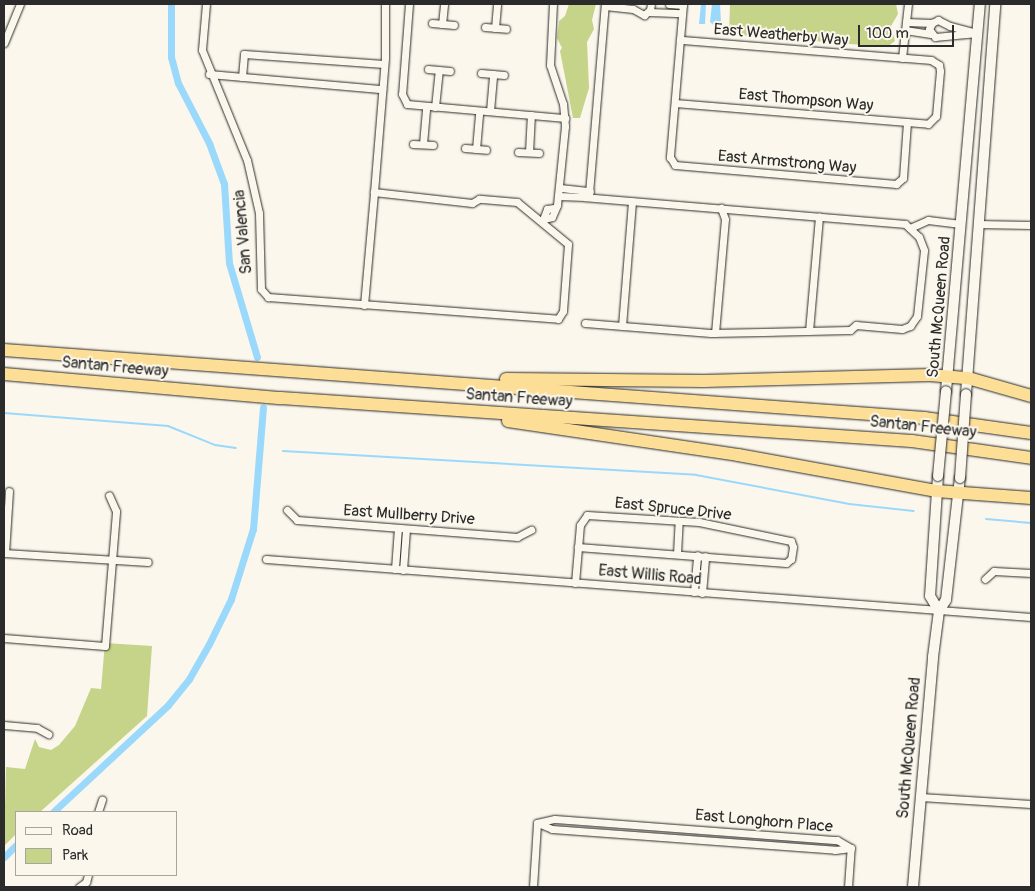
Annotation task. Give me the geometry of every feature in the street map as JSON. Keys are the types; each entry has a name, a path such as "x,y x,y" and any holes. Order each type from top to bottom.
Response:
{"highway":[{"name":"Santan Freeway","path":"4,350 924,418 1031,433"},
{"name":"Santan Freeway","path":"4,374 281,398 912,441 1031,458"},
{"path":"378,378 433,375 536,380 704,381 947,376 968,378 1031,396"},
{"path":"281,398 553,427 936,491 1031,498"}],"main road":[{"name":"South McQueen Road","path":"939,611 930,596 936,491 980,4"},
{"name":"South McQueen Road","path":"913,887 939,611 946,600 959,494 968,378 976,224 995,4"},
{"path":"977,33 992,35"},
{"path":"961,224 976,224"}],"street":[{"path":"4,44 20,4"},
{"name":"San Valencia","path":"206,4 202,50 209,74 250,169 259,213 261,289 268,297 558,319 563,311 568,244 543,221 517,202 479,199 472,203 374,192"},
{"path":"364,305 384,64 385,4"},
{"path":"409,4 403,101 435,107 565,118"},
{"path":"442,24 444,4"},
{"path":"495,28 497,4"},
{"path":"543,221 552,217 559,192 565,118 550,65 553,4"},
{"path":"649,12 651,4"},
{"path":"669,4 683,7"},
{"path":"902,58 908,4"},
{"path":"588,194 605,5 633,9 641,15 683,7"},
{"path":"675,103 683,7"},
{"path":"906,22 942,20 950,26 977,33"},
{"path":"931,34 932,22"},
{"path":"432,23 454,25"},
{"path":"485,27 506,29"},
{"path":"905,30 931,34 940,38 949,34 977,33"},
{"name":"East Weatherby Way","path":"680,40 931,60 939,65 934,120"},
{"path":"242,77 244,54 384,64"},
{"path":"428,69 450,70"},
{"path":"435,107 439,70"},
{"path":"481,73 504,75"},
{"path":"209,74 382,89"},
{"path":"490,112 493,74"},
{"name":"East Thompson Way","path":"675,103 928,124 934,120"},
{"name":"East Armstrong Way","path":"675,103 670,157 673,163 891,184 899,182 903,175 907,122"},
{"path":"423,144 426,106"},
{"path":"476,149 479,111"},
{"path":"529,152 531,115"},
{"path":"413,144 434,145"},
{"path":"464,148 486,150"},
{"path":"518,152 539,153"},
{"path":"559,192 588,194 632,201 905,224 918,237 924,250 917,316 910,326 902,329 856,325 850,330 715,333 585,323"},
{"path":"622,326 632,201"},
{"path":"715,333 725,219 721,208"},
{"path":"809,331 819,216"},
{"path":"910,228 928,220 961,224"},
{"path":"976,224 1031,225"},
{"path":"10,491 4,553 148,562"},
{"path":"4,638 105,646 116,511 109,494"},
{"name":"East Mullberry Drive","path":"287,510 297,520 517,537 531,530"},
{"name":"East Spruce Drive","path":"578,547 581,519 587,515 679,521 791,541 791,558 786,563 705,556"},
{"path":"677,554 679,521"},
{"path":"394,570 398,528"},
{"path":"403,570 406,528"},
{"path":"396,546 405,546"},
{"path":"575,583 578,547 705,556 702,593"},
{"path":"694,592 697,556"},
{"name":"East Willis Road","path":"266,559 1031,617"},
{"path":"984,579 994,571 1031,572"},
{"path":"4,724 37,728 48,734"},
{"path":"920,797 1031,804"},
{"path":"98,811 102,800"},
{"path":"574,821 574,830"},
{"name":"East Longhorn Place","path":"537,823 574,821 837,840 851,848"},
{"path":"533,887 537,823"},
{"name":"East Longhorn Place","path":"537,823 552,829 809,848 851,848"},
{"path":"631,835 632,825"},
{"path":"690,829 690,839"},
{"path":"751,834 751,844"},
{"path":"809,838 809,848"},
{"path":"848,887 851,848"},
{"path":"79,887 86,882 88,876"}],"green space":[{"path":"569,4 596,4 592,20 594,29 587,42 589,88 580,118 573,118 560,51 562,48 557,38 559,21 565,16"},
{"path":"730,4 896,4 898,14 891,26 895,41 887,47 729,34"},
{"path":"105,643 152,646 147,716 41,811 15,811 15,835 4,846 6,767 25,769 35,739 39,747 51,750 59,745 75,726 91,688 101,689"}],"water":[{"path":"701,4 706,4 705,24 699,24"},
{"path":"712,4 720,4 721,23 716,27 710,22"}],"waterway":[{"path":"171,4 171,57 178,83 209,143 224,184 229,263 257,357"},
{"path":"54,811 168,705 189,679 209,644 231,599 253,529 263,407"},
{"path":"4,413 168,426 215,445 236,448"},
{"path":"283,451 696,475 849,504 914,511"},
{"path":"986,519 1031,523"},
{"path":"4,857 15,846"}]}
